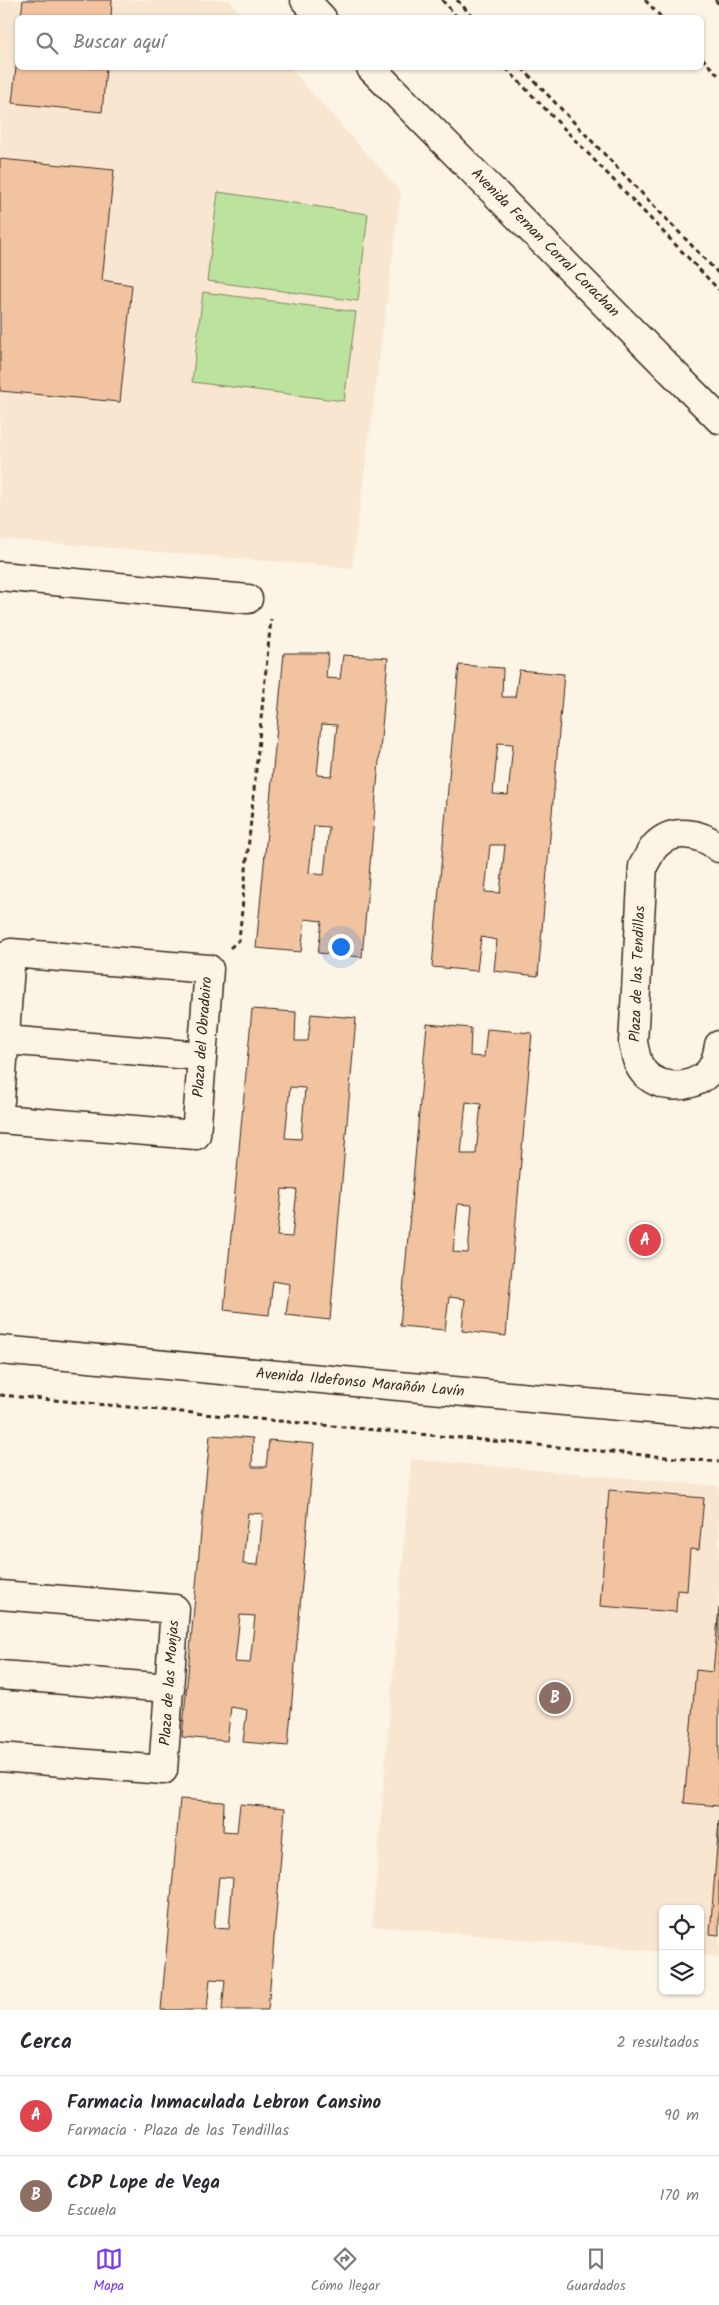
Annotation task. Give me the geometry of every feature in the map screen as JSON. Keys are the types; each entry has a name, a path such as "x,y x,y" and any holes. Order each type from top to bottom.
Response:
{"street":[{"path":"305,0 319,15"},
{"name":"Avenida Fernan Corral Corachan","path":"374,70 719,419"},
{"path":"0,576 248,599"},
{"name":"Plaza de las Tendillas","path":"719,848 697,834 678,834 662,840 655,847 643,866 633,1043 639,1065 644,1072 656,1082 670,1086 697,1082 708,1073 716,1061 719,1045"},
{"name":"Plaza del Obradoiro","path":"0,1101 11,953 208,969 196,1135 0,1120"},
{"path":"4,1040 202,1056"},
{"name":"Avenida Ildefonso Marañón Lavín","path":"0,1350 719,1415"},
{"name":"Plaza de las Monjas","path":"0,1595 176,1609 163,1770 0,1757"},
{"path":"0,1675 170,1688"}],"path":[{"path":"442,0 455,15"},
{"path":"457,0 471,15"},
{"path":"645,0 659,15"},
{"path":"715,0 719,4"},
{"path":"704,60 719,76"},
{"path":"508,70 719,290"},
{"path":"524,70 719,274"},
{"path":"208,969 239,940 273,604 248,599"},
{"path":"0,1395 719,1462"}],"shaded area":[{"path":"0,0 229,0 243,15 15,15 15,70 292,70 401,192 352,568 0,539"},
{"path":"411,1459 719,1486 719,1957 704,1955 704,1905 659,1905 659,1952 372,1926"}],"green space":[{"path":"218,192 368,214 358,301 207,281"},
{"path":"203,292 356,312 344,401 192,382"}],"building":[{"path":"23,0 112,0 111,15 21,15"},
{"path":"16,70 106,70 102,112 12,103"},
{"path":"0,159 114,170 102,280 132,285 120,402 0,391"},
{"path":"284,653 328,653 326,678 340,679 343,655 388,658 362,957 318,953 322,921 305,919 301,952 256,948","holes":["322,724 337,725 332,776 317,775","314,826 329,827 324,875 309,873"]},
{"path":"459,665 503,668 502,697 515,697 519,670 564,674 538,976 494,971 497,940 481,937 477,971 432,967","holes":["498,743 513,744 508,795 493,794","490,845 505,845 500,893 485,892"]},
{"path":"252,1009 296,1012 295,1041 308,1041 311,1014 356,1018 330,1320 286,1315 290,1284 273,1281 269,1315 224,1310","holes":["290,1087 305,1088 301,1139 285,1138","282,1189 297,1190 292,1237 277,1236"]},
{"path":"427,1024 471,1028 470,1056 484,1057 487,1029 532,1033 506,1336 462,1331 465,1299 449,1297 445,1330 400,1326","holes":["466,1102 481,1104 476,1154 461,1154","458,1204 472,1205 468,1253 453,1252"]},
{"path":"210,1435 253,1438 252,1467 266,1467 269,1440 314,1444 288,1746 243,1742 247,1710 231,1707 227,1741 182,1737","holes":["248,1513 263,1514 258,1565 243,1564","240,1615 255,1616 250,1663 235,1662"]},
{"path":"609,1490 704,1498 699,1550 690,1549 687,1591 677,1590 676,1612 600,1606"},
{"path":"719,1608 719,1806 684,1803 696,1670 713,1672"},
{"path":"180,1799 224,1802 223,1831 237,1832 240,1804 285,1808 268,2010 222,2010 225,1980 210,1979 207,2010 161,2010","holes":["219,1877 233,1878 229,1929 214,1928"]},
{"path":"719,1821 719,1935 710,1934"}],"place":[{"name":"Farmacia Inmaculada Lebron Cansino","path":"645,1240"},
{"name":"CDP Lope de Vega","path":"555,1698"}]}
